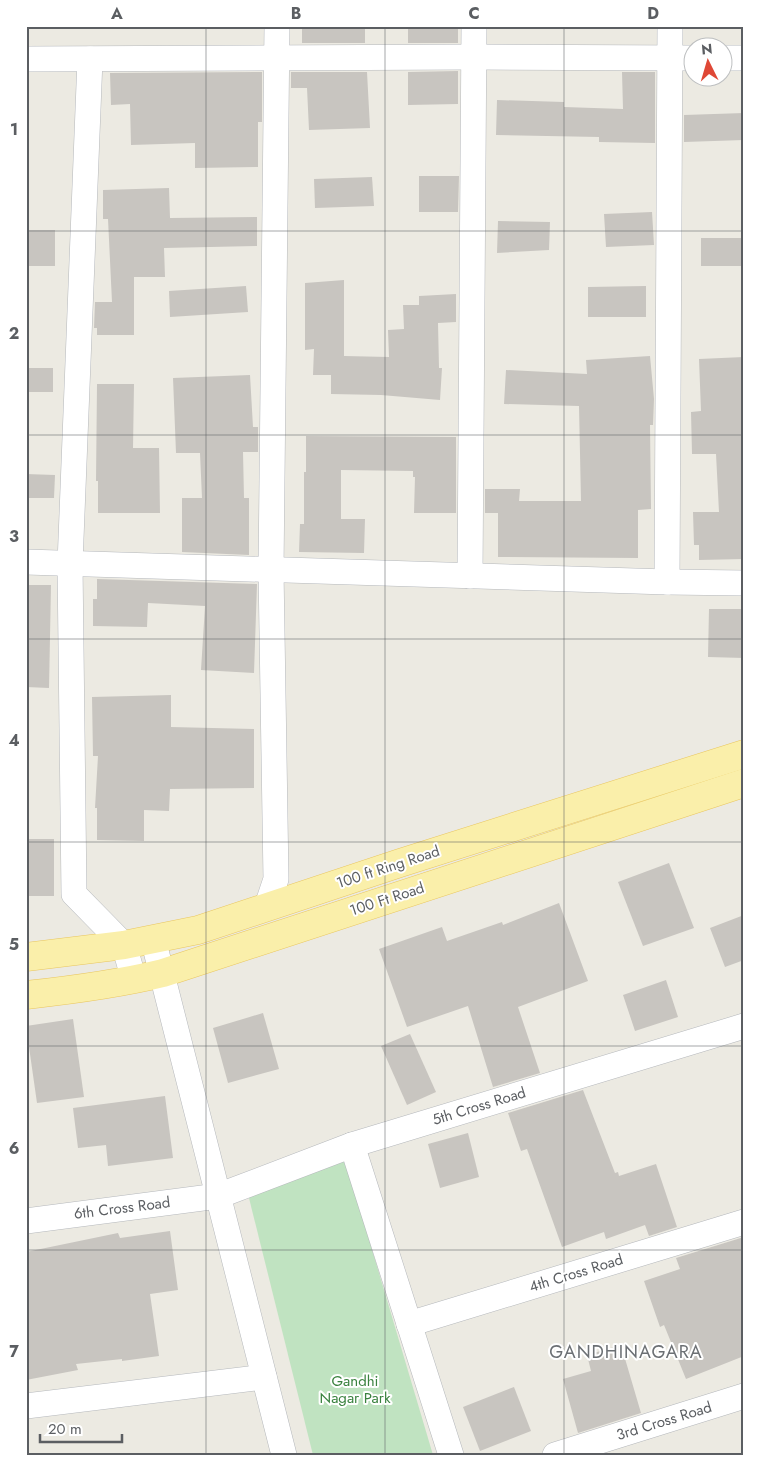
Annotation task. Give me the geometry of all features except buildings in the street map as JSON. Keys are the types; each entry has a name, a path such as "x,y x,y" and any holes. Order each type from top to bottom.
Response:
{"main road":[{"name":"100 ft Ring Road","path":"26,957 124,945 198,930 267,906 744,754"},
{"name":"100 Ft Road","path":"26,995 80,989 163,973 744,783"}],"street":[{"path":"267,906 276,879 271,570 277,26"},
{"path":"470,576 474,26"},
{"path":"667,582 681,58 670,26"},
{"path":"26,59 681,58"},
{"path":"90,59 70,564 74,894 124,945 134,980"},
{"path":"26,562 667,582 744,582"},
{"path":"153,939 284,1455"},
{"name":"5th Cross Road","path":"218,1196 352,1145 744,1026"},
{"path":"352,1145 451,1455"},
{"name":"6th Cross Road","path":"26,1221 218,1196"},
{"name":"4th Cross Road","path":"409,1324 744,1222"},
{"path":"26,1406 264,1377"},
{"name":"3rd Cross Road","path":"555,1455 744,1396"}],"green space":[{"name":"Gandhi Nagar Park","path":"341,1145 433,1455 313,1455 246,1186"}],"district":[{"name":"GANDHINAGARA","path":"626,1352"}]}
